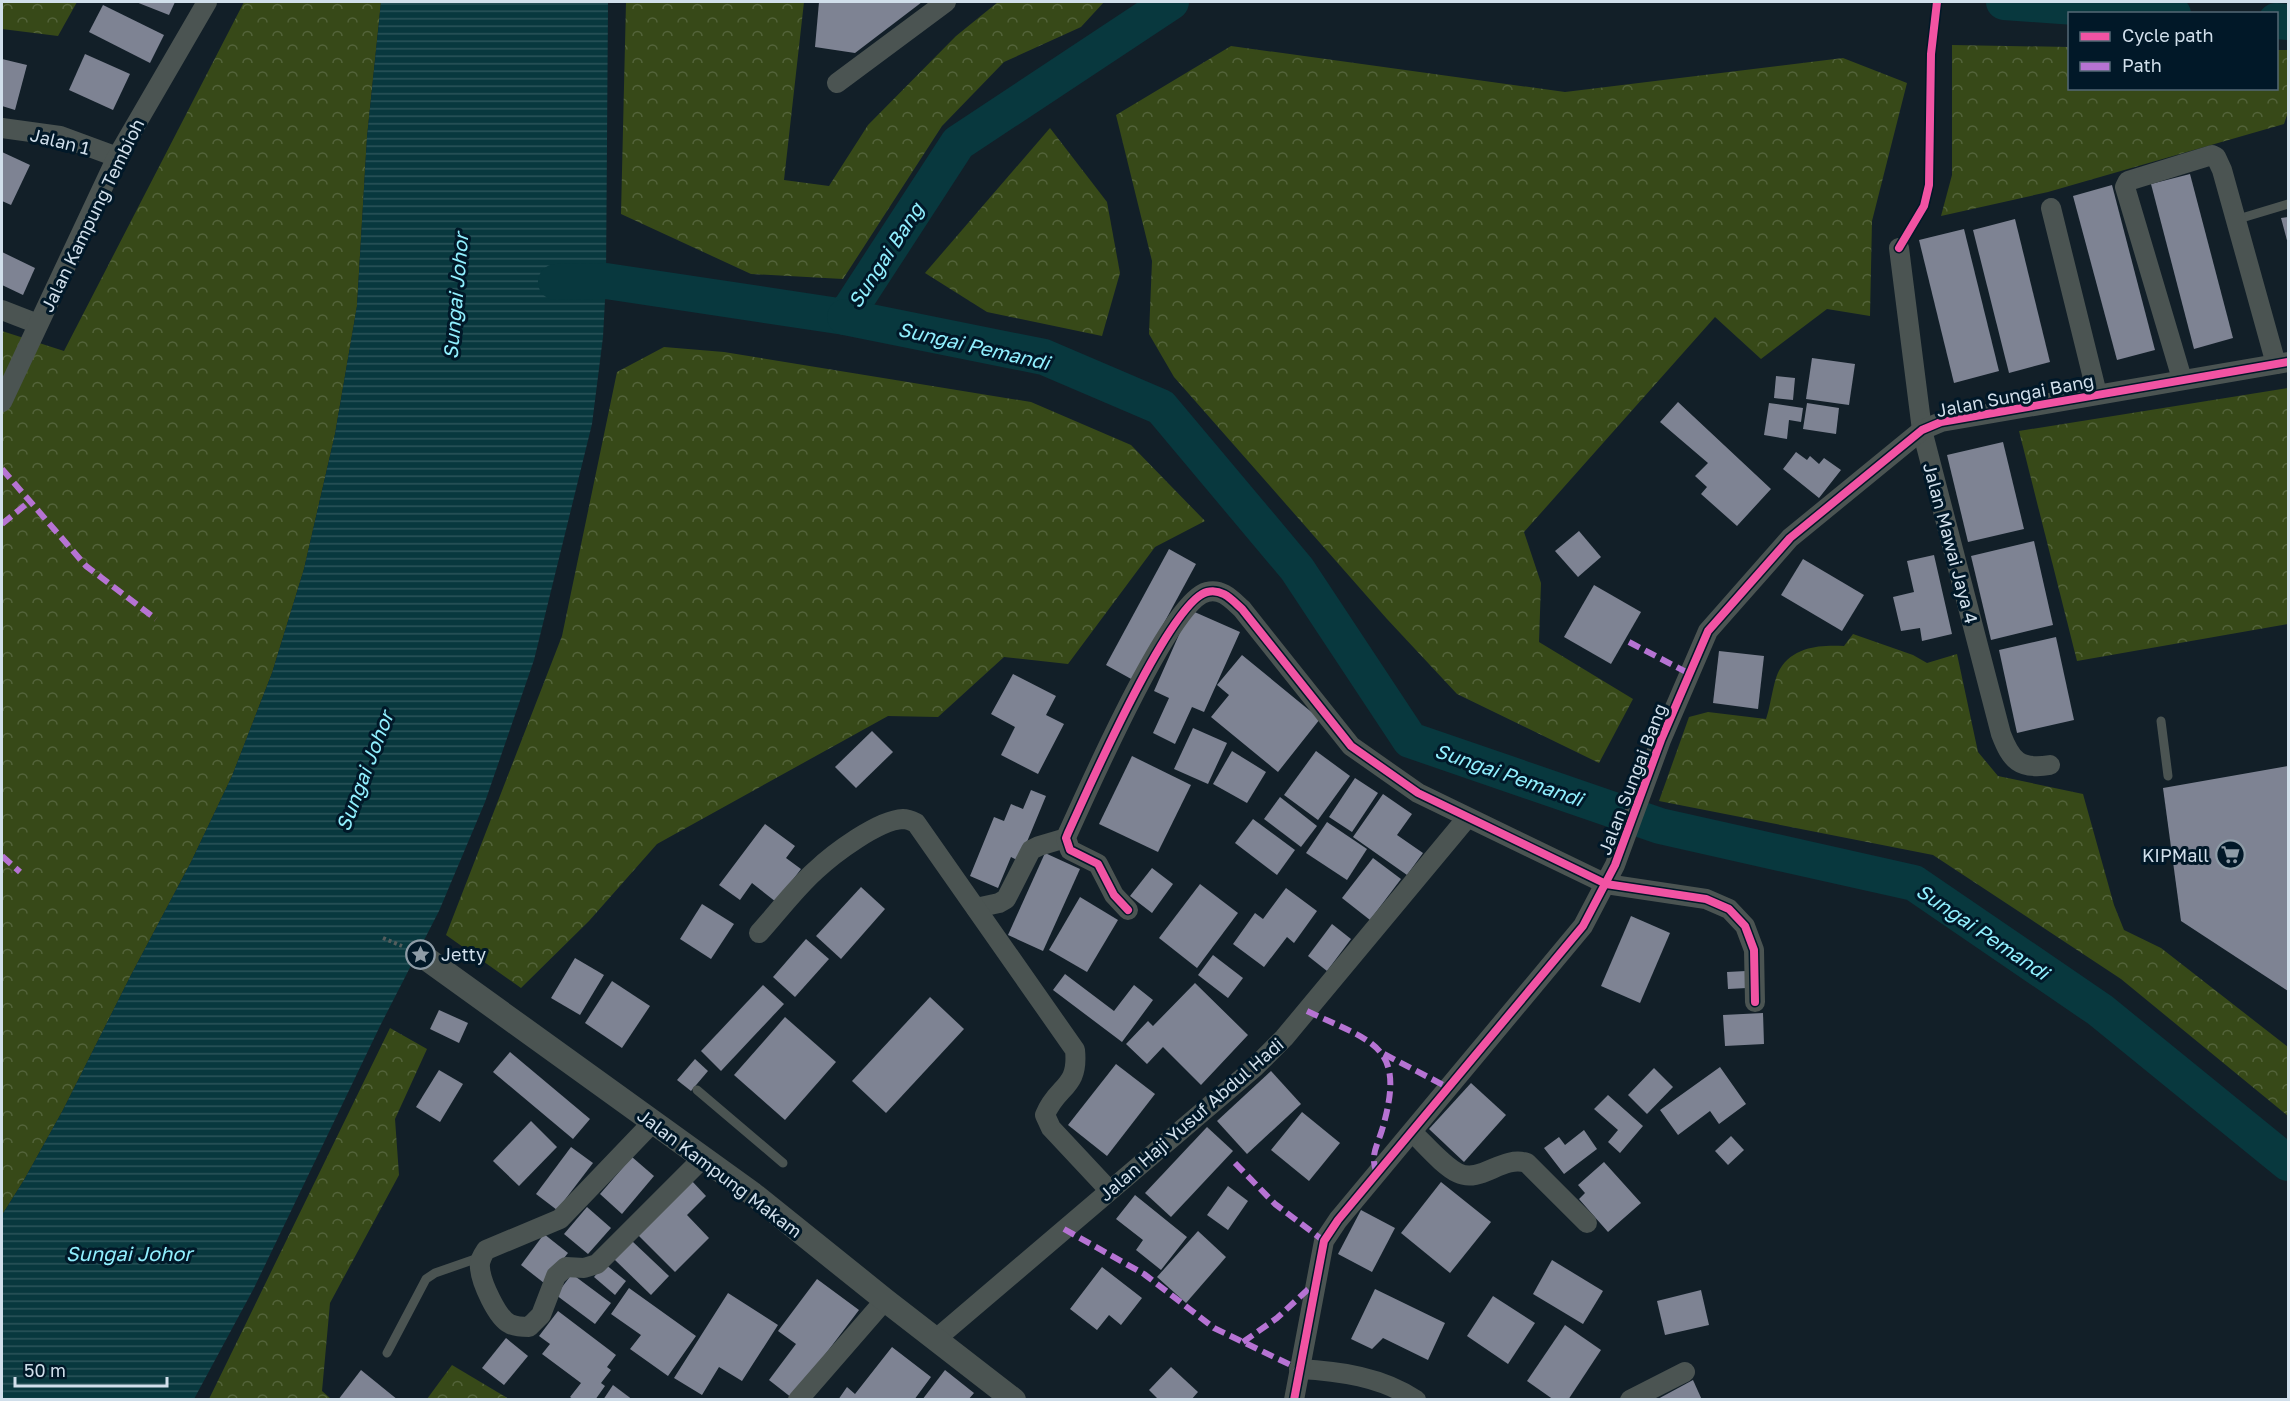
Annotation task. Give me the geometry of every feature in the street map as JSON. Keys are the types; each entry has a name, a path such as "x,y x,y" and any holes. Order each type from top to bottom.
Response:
{"street":[{"name":"Jalan Kampung Tembioh","path":"2,402 117,157 207,2"},
{"path":"837,83 946,2"},
{"name":"Jalan 1","path":"2,128 60,136 117,157"},
{"path":"2182,379 2126,192 2126,184 2128,181 2212,155 2216,157 2222,170 2235,220 2282,363"},
{"path":"2051,208 2097,394"},
{"name":"Jalan Mawai Jaya 4","path":"1899,248 1922,430 2001,734 2008,752 2015,760 2031,767 2050,765"},
{"path":"2,310 38,324"},
{"name":"Jalan Sungai Bang","path":"1294,1400 1324,1241 1338,1220 1583,926 1616,865 1661,740 1708,631 1790,538 1922,430 1941,422 2282,363"},
{"path":"1128,910 1114,896 1098,864 1070,850 1066,838 1152,657 1192,600 1207,592 1222,592 1242,609 1351,746 1418,793 1606,884 1706,899 1729,909 1745,926 1754,950 1755,1002"},
{"name":"Jalan Haji Yusuf Abdul Hadi","path":"936,1339 1254,1068 1284,1038 1467,818"},
{"path":"759,933 815,871 849,844 874,829 903,819 916,823 1075,1050 1077,1068 1071,1082 1050,1103 1045,1115 1051,1128 1109,1190"},
{"path":"976,908 999,903 1006,898 1031,850 1066,838"},
{"name":"Jalan Kampung Makam","path":"420,954 753,1194 936,1339 998,1395"},
{"path":"652,1123 560,1219 493,1246 481,1257 479,1266 481,1274 494,1306 503,1319 511,1325 529,1327 541,1315 560,1271 566,1267 584,1268 597,1264 703,1158"},
{"path":"1412,1132 1453,1170 1465,1175 1478,1174 1513,1161 1527,1164 1587,1223"},
{"path":"798,1400 885,1300"},
{"path":"1299,1369 1336,1371 1370,1380 1406,1393 1416,1400"},
{"path":"1630,1400 1685,1372"}],"lane":[{"path":"2235,220 2289,204"},
{"path":"2161,721 2168,776"},
{"path":"697,1090 783,1163"},
{"path":"387,1353 426,1279 435,1272 481,1257"}],"green space":[{"path":"2,2 77,2 58,36 2,29"},
{"path":"244,2 381,2 367,137 357,306 335,434 304,569 272,673 232,776 191,862 63,1110 2,1215 2,331 64,351"},
{"path":"626,2 804,2 784,180 829,186 868,125 956,36 998,2 1104,2 1081,27 1004,62 942,126 843,279 751,274 621,214"},
{"path":"1952,45 2068,47 2068,90 2278,90 2278,50 2288,50 2288,112 2284,124 2048,192 1941,216 1952,175"},
{"path":"1231,46 1565,92 1843,58 1907,83 1872,221 1870,316 1827,309 1761,359 1715,317 1524,532 1541,583 1539,642 1633,699 1599,763 1457,694 1387,619 1174,377 1149,334 1152,261 1116,115"},
{"path":"1050,128 1107,202 1120,273 1102,336 987,312 925,273"},
{"path":"664,347 724,352 1031,402 1131,445 1205,521 1155,547 1068,664 1004,657 938,717 888,716 657,844 589,921 521,988 446,935 562,636 617,372"},
{"path":"2288,388 2288,624 2077,661 2019,431"},
{"path":"1853,634 1913,655 1927,663 1957,654 1978,752 1998,776 2083,794 2114,905 2124,930 2161,948 2288,1047 2288,1116 2121,979 1933,855 1659,801 1689,717 1708,712 1766,719 1776,680 1786,661 1800,651 1809,648 1844,646"},
{"path":"390,1028 427,1049 395,1119 399,1175 330,1303 322,1391 331,1399 209,1399"},
{"path":"452,1365 509,1399 427,1399"}],"water":[{"name":"Sungai Johor","path":"381,2 608,2 606,281 603,337 592,424 534,660 485,802 439,911 380,1026 254,1288 194,1399 2,1399 2,1215 63,1110 191,862 232,776 272,673 304,569 335,434 357,306 367,137"}],"building":[{"path":"136,2 175,2 169,15"},
{"path":"819,2 922,2 855,53 815,47"},
{"path":"103,5 164,35 150,63 89,32"},
{"path":"85,54 130,74 113,110 69,90"},
{"path":"2,59 27,65 15,110 2,106"},
{"path":"2,152 30,165 11,205 2,201"},
{"path":"2190,174 2233,338 2194,349 2151,184"},
{"path":"2112,185 2155,350 2117,360 2073,196"},
{"path":"2288,217 2288,244 2281,218"},
{"path":"2015,219 2050,362 2009,373 1973,230"},
{"path":"1964,229 1999,371 1954,383 1919,240"},
{"path":"2,252 35,268 23,295 2,285"},
{"path":"1812,358 1855,364 1849,405 1806,399"},
{"path":"1776,376 1795,378 1793,400 1774,398"},
{"path":"1678,402 1771,489 1737,526 1701,494 1707,487 1695,476 1708,463 1660,422"},
{"path":"1769,403 1803,408 1801,422 1789,420 1787,439 1764,435"},
{"path":"1807,403 1839,408 1836,434 1803,429"},
{"path":"2003,442 2024,529 1968,542 1947,455"},
{"path":"1796,452 1807,460 1810,456 1819,464 1824,458 1841,470 1819,498 1783,469"},
{"path":"1579,531 1601,557 1578,577 1555,551"},
{"path":"2034,541 2053,625 1991,640 1971,556"},
{"path":"1169,549 1196,564 1133,680 1106,665"},
{"path":"1934,555 1952,634 1922,641 1920,628 1901,631 1893,597 1914,592 1907,561"},
{"path":"1803,559 1864,595 1842,631 1781,595"},
{"path":"1594,585 1641,612 1611,664 1564,637"},
{"path":"1190,610 1240,632 1204,712 1192,707 1175,744 1153,733 1169,698 1154,691"},
{"path":"2056,637 2074,720 2017,733 1999,650"},
{"path":"1719,651 1764,656 1758,709 1713,703"},
{"path":"1242,655 1320,719 1278,772 1211,717 1229,695 1217,685"},
{"path":"1013,674 1056,696 1046,715 1064,724 1038,774 1001,755 1015,727 991,714"},
{"path":"1193,728 1227,743 1208,784 1174,769"},
{"path":"872,731 893,752 856,788 835,767"},
{"path":"1232,751 1266,772 1247,803 1213,784"},
{"path":"1316,751 1350,776 1318,820 1284,795"},
{"path":"1132,756 1191,785 1158,852 1099,824"},
{"name":"KIPMall","path":"2288,766 2288,991 2181,921 2163,788"},
{"path":"1355,778 1378,793 1352,832 1329,817"},
{"path":"1031,790 1046,796 1019,861 1011,857 998,888 970,876 994,817 1004,821 1011,804 1023,809"},
{"path":"1383,794 1412,814 1397,835 1423,853 1407,875 1353,837"},
{"path":"1280,797 1317,826 1301,847 1264,819"},
{"path":"1253,819 1295,850 1277,875 1235,843"},
{"path":"1327,822 1367,849 1347,880 1306,853"},
{"path":"765,824 795,846 786,858 801,869 776,902 752,883 740,900 719,885"},
{"path":"1045,853 1080,869 1043,951 1008,935"},
{"path":"1373,858 1401,879 1370,920 1342,898"},
{"path":"1152,868 1173,884 1152,913 1130,896"},
{"path":"1200,884 1238,913 1197,968 1159,938"},
{"path":"861,887 885,909 841,959 816,936"},
{"path":"1286,888 1317,911 1294,943 1287,937 1264,967 1233,944 1255,913 1263,919"},
{"path":"1080,897 1118,920 1087,972 1049,950"},
{"path":"702,904 734,924 711,959 680,939"},
{"path":"1631,916 1670,933 1640,1003 1601,986"},
{"path":"1332,924 1351,939 1327,971 1308,956"},
{"path":"806,939 829,959 795,997 773,977"},
{"path":"1213,955 1243,978 1228,998 1198,975"},
{"path":"575,958 604,975 580,1015 551,998"},
{"path":"1746,971 1747,988 1728,989 1727,972"},
{"path":"1065,974 1114,1011 1134,985 1153,1000 1122,1042 1053,990"},
{"path":"612,981 650,1006 622,1048 585,1023"},
{"path":"1195,983 1248,1035 1201,1085 1163,1047 1147,1064 1126,1044 1148,1021 1153,1026"},
{"path":"763,985 784,1004 721,1071 701,1051"},
{"path":"930,997 964,1029 886,1113 852,1081"},
{"path":"439,1010 468,1023 459,1043 430,1029"},
{"path":"1763,1013 1764,1044 1725,1046 1723,1015"},
{"path":"785,1017 836,1062 785,1120 734,1075"},
{"path":"510,1052 590,1119 573,1139 493,1072"},
{"path":"695,1059 708,1071 691,1091 677,1080"},
{"path":"1116,1064 1155,1094 1107,1156 1068,1125"},
{"path":"1720,1067 1746,1104 1719,1124 1710,1111 1678,1135 1660,1110"},
{"path":"1654,1068 1673,1087 1647,1114 1628,1095"},
{"path":"439,1070 463,1084 440,1122 416,1107"},
{"path":"1271,1071 1301,1104 1247,1154 1217,1121"},
{"path":"1471,1083 1506,1115 1464,1162 1429,1129"},
{"path":"1608,1095 1643,1126 1620,1153 1608,1142 1618,1130 1594,1109"},
{"path":"1302,1112 1340,1143 1309,1181 1271,1150"},
{"path":"531,1121 557,1147 519,1186 493,1161"},
{"path":"1207,1127 1233,1151 1171,1217 1145,1193"},
{"path":"1584,1130 1597,1149 1564,1174 1544,1148 1559,1137 1565,1145"},
{"path":"1731,1136 1744,1150 1728,1165 1715,1151"},
{"path":"571,1147 593,1163 557,1210 536,1194"},
{"path":"632,1157 654,1176 622,1214 600,1194"},
{"path":"1604,1162 1641,1203 1608,1232 1579,1199 1585,1193 1578,1185"},
{"path":"691,1180 706,1196 687,1215 709,1238 675,1272 637,1234"},
{"path":"1441,1182 1491,1222 1450,1273 1401,1233"},
{"path":"1228,1186 1248,1201 1228,1230 1207,1215"},
{"path":"1135,1195 1187,1237 1161,1270 1136,1250 1143,1240 1116,1219"},
{"path":"587,1207 611,1228 588,1254 564,1234"},
{"path":"1361,1210 1395,1228 1372,1272 1338,1254"},
{"path":"1198,1231 1226,1257 1186,1303 1157,1277"},
{"path":"544,1234 568,1253 544,1283 521,1265"},
{"path":"632,1241 669,1276 651,1295 614,1259"},
{"path":"1552,1260 1603,1291 1583,1324 1533,1294"},
{"path":"605,1264 626,1281 615,1295 594,1277"},
{"path":"1102,1267 1142,1298 1121,1325 1109,1315 1097,1330 1070,1309"},
{"path":"572,1274 611,1303 595,1324 556,1295"},
{"path":"817,1279 859,1310 792,1398 769,1380 796,1344 778,1331"},
{"path":"629,1288 696,1336 668,1376 630,1349 641,1335 611,1314"},
{"path":"1375,1289 1445,1323 1428,1360 1383,1338 1372,1349 1351,1339"},
{"path":"1701,1290 1709,1325 1665,1335 1657,1301"},
{"path":"728,1293 778,1325 742,1381 719,1367 702,1395 674,1378"},
{"path":"1493,1296 1535,1323 1508,1364 1467,1336"},
{"path":"558,1311 616,1355 607,1367 611,1370 601,1383 605,1386 595,1400 574,1400 570,1397 581,1383 542,1354 550,1344 539,1336"},
{"path":"1565,1325 1601,1350 1568,1400 1554,1400 1527,1381"},
{"path":"506,1338 528,1356 504,1385 482,1368"},
{"path":"892,1347 931,1377 914,1400 838,1400 847,1387 855,1394"},
{"path":"1171,1367 1198,1392 1191,1400 1159,1400 1149,1390"},
{"path":"361,1370 398,1400 338,1400"},
{"path":"945,1370 974,1393 968,1400 922,1400"},
{"path":"1693,1380 1702,1400 1656,1400"},
{"path":"613,1385 633,1400 603,1400"}],"waterway":[{"name":"Sungai Bang","path":"556,282 606,281 845,317 958,143 1171,2"},
{"name":"Sungai Bang","path":"2004,2 2145,12"},
{"name":"Sungai Bang","path":"2278,21 2288,22"},
{"name":"Sungai Pemandi","path":"845,317 1044,357 1161,407 1297,569 1410,740 1660,826 1914,883 2100,1010 2288,1163"}],"marked path":[{"path":"2,469 86,566 156,619"},
{"path":"2,524 30,501"},
{"path":"1629,642 1690,674"},
{"path":"2,856 20,872"},
{"path":"1307,1011 1367,1040 1379,1051 1387,1063 1390,1080 1389,1102 1375,1152 1374,1162 1377,1174"},
{"path":"1384,1054 1449,1088"},
{"path":"1235,1163 1275,1204 1324,1241"},
{"path":"1064,1229 1144,1274 1214,1328 1299,1369"},
{"path":"1243,1342 1277,1318 1315,1283"}],"cycle path":[{"path":"1899,248 1924,206 1929,185 1931,54 1937,2"},
{"path":"1294,1400 1324,1241 1338,1220 1583,926 1615,865 1661,740 1708,631 1790,538 1922,430 1941,422 2288,362"},
{"path":"1128,910 1114,895 1098,864 1070,850 1066,838 1131,700 1152,661 1172,628 1191,603 1212,591 1226,596 1242,609 1351,746 1418,793 1606,884 1706,899 1729,909 1745,926 1754,950 1755,1002"}],"place":[{"name":"KIPMall","path":"2230,855"},
{"name":"Jetty","path":"420,954"}]}
